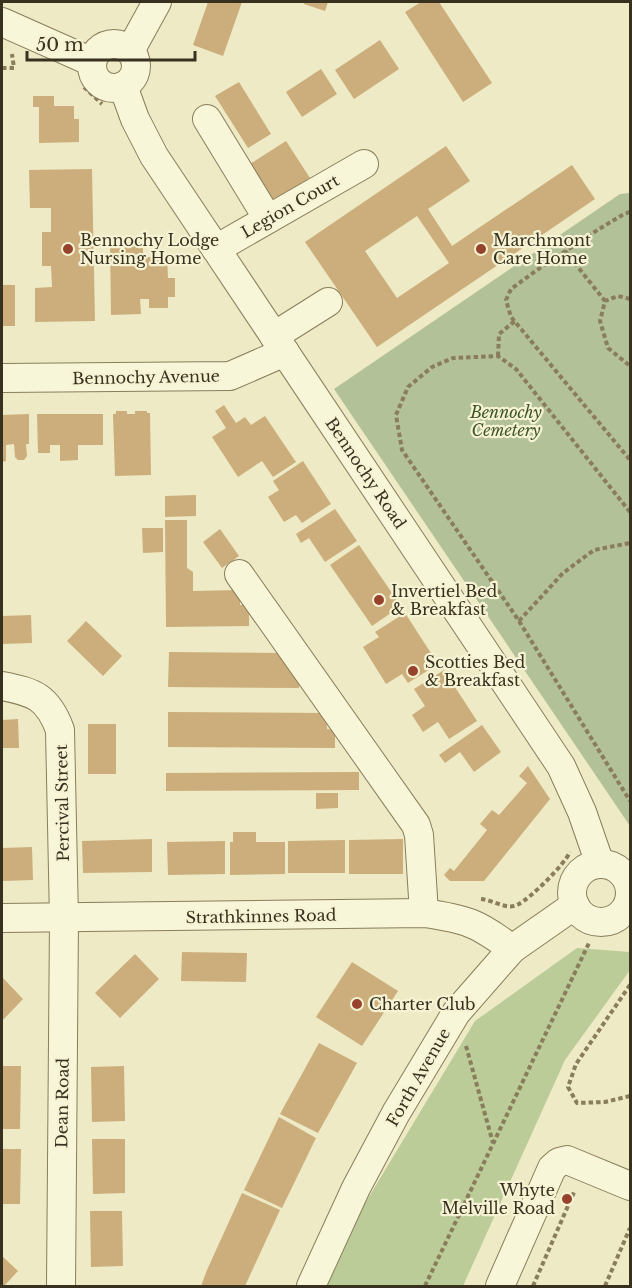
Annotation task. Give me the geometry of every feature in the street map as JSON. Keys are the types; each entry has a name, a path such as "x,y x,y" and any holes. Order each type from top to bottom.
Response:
{"street":[{"path":"130,51 157,2"},
{"path":"6,33 85,72 92,69 98,81 110,88 123,86 129,82 135,70 134,56 118,44 104,46 98,50 85,72"},
{"name":"Bennochy Road","path":"123,86 135,118 154,156 561,766 582,812 600,864"},
{"path":"207,119 268,219"},
{"name":"Legion Court","path":"216,249 364,164"},
{"name":"Bennochy Avenue","path":"2,378 230,376 280,344 328,302"},
{"path":"239,574 416,825 419,835 424,913"},
{"name":"Percival Street","path":"2,686 27,691 45,701 55,715 60,729 64,919"},
{"path":"600,864 616,868 628,881 629,907 616,919 597,922 584,917 575,905 572,892 576,878 586,868 600,864"},
{"name":"Forth Avenue","path":"311,1287 376,1150 406,1095 456,1013 512,949 575,905"},
{"name":"Strathkinnes Road","path":"2,918 424,913 459,918 484,929 512,949"},
{"name":"Dean Road","path":"60,1287 64,919"},
{"path":"500,1287 552,1168 559,1162 567,1160 624,1183"}],"path":[{"path":"2,68 14,68 6,33"},
{"path":"85,72 109,112"},
{"path":"630,212 566,251 511,289 506,300 511,316 630,460"},
{"path":"566,251 605,301"},
{"path":"605,301 618,296 630,299"},
{"path":"605,301 600,321 608,348 630,366"},
{"path":"498,356 499,334 515,321"},
{"path":"630,512 516,369 498,356 453,358 432,367 408,387 396,415 402,450 519,621 630,801"},
{"path":"519,621 563,573 594,550 630,543"},
{"path":"474,898 491,900 503,906 517,905 566,860 574,844"},
{"path":"425,1287 590,941"},
{"path":"630,985 576,1064 568,1087 577,1103 605,1102 630,1096"},
{"path":"456,1013 493,1144"},
{"path":"533,1287 585,1168"},
{"path":"605,1287 630,1228"}],"green space":[{"name":"Bennochy Cemetery","path":"630,193 630,826 334,389 620,194"},
{"path":"577,948 630,952 630,970 565,1060 463,1286 327,1286 364,1205 475,1021"}],"building":[{"path":"208,2 242,2 223,56 193,45"},
{"path":"304,2 328,2 325,11 304,4"},
{"path":"421,2 439,2 492,83 463,102 405,12"},
{"path":"380,40 399,69 354,99 335,70"},
{"path":"321,69 337,94 302,117 286,92"},
{"path":"239,82 271,134 248,148 215,96"},
{"path":"33,96 54,96 54,106 74,106 74,119 79,119 79,142 39,143 39,107 33,107"},
{"path":"286,141 310,178 274,201 250,164"},
{"name":"Marchmont Care Home","path":"446,146 470,181 428,209 452,246 572,165 595,199 377,347 305,242","holes":["417,216 449,263 397,298 365,251"]},
{"name":"Bennochy Lodge Nursing Home","path":"92,169 95,321 35,322 35,288 52,287 51,266 42,266 42,232 51,232 51,208 30,208 29,170"},
{"path":"110,242 143,242 143,257 167,257 168,278 175,278 175,297 168,297 168,308 149,308 149,299 140,299 141,314 111,315"},
{"path":"2,285 15,285 15,326 2,326"},
{"path":"224,405 236,423 245,417 251,425 265,416 296,462 273,477 262,461 238,477 212,437 226,428 215,411"},
{"path":"116,411 127,411 127,414 135,414 135,411 150,413 151,475 115,476 113,414 116,414"},
{"path":"29,414 27,456 24,460 18,460 15,457 14,444 6,445 6,461 2,462 2,415"},
{"path":"37,414 103,414 103,445 78,445 78,460 60,461 60,445 50,445 50,453 38,453"},
{"path":"303,461 331,504 302,523 296,515 284,522 268,497 279,490 273,481"},
{"path":"196,495 196,516 165,517 165,496"},
{"path":"335,509 357,541 325,562 309,538 301,543 296,534"},
{"path":"165,520 187,520 187,568 193,572 193,591 240,590 240,605 249,605 249,626 166,627"},
{"path":"142,528 163,528 163,552 143,553"},
{"path":"220,529 239,556 222,568 203,542"},
{"path":"359,545 401,606 372,626 330,565"},
{"path":"405,613 438,664 408,683 402,674 386,684 363,647 379,637 375,632"},
{"path":"31,615 32,643 2,644 2,616"},
{"path":"86,621 122,656 103,676 67,641"},
{"path":"169,652 290,653 300,670 299,688 168,687"},
{"path":"444,670 477,721 449,739 438,722 423,732 412,715 425,706 414,689"},
{"path":"168,712 327,713 327,729 335,730 335,748 168,747"},
{"path":"18,719 19,748 2,748 2,720"},
{"path":"88,724 116,724 116,774 88,774"},
{"path":"482,725 501,752 474,772 460,752 445,763 439,755"},
{"path":"528,766 550,799 484,881 450,881 444,875 450,868 454,871 487,830 480,824 492,810 499,815 527,783 519,776"},
{"path":"359,772 359,790 166,791 166,773"},
{"path":"316,793 338,793 338,808 316,809"},
{"path":"233,832 256,832 256,842 285,842 285,874 230,875 230,842 233,842"},
{"path":"152,839 152,872 83,873 82,841"},
{"path":"403,839 403,874 349,874 349,840"},
{"path":"345,840 345,873 288,873 288,841"},
{"path":"225,841 225,874 168,875 167,842"},
{"path":"32,847 33,880 2,881 2,848"},
{"path":"182,952 247,953 246,982 181,981"},
{"path":"135,954 159,979 120,1018 95,993"},
{"name":"Charter Club","path":"352,962 398,991 362,1046 316,1017"},
{"path":"2,977 23,999 2,1021"},
{"path":"319,1043 357,1063 318,1133 280,1114"},
{"path":"2,1066 21,1066 20,1129 2,1129"},
{"path":"124,1066 125,1121 92,1122 91,1067"},
{"path":"279,1117 316,1138 282,1208 244,1190"},
{"path":"92,1139 125,1139 125,1193 93,1194"},
{"path":"2,1149 21,1149 20,1204 2,1204"},
{"path":"242,1193 280,1210 245,1286 201,1286 207,1270"},
{"path":"90,1211 122,1211 123,1266 91,1267"},
{"path":"2,1256 18,1271 4,1286 2,1286"}],"place":[{"name":"Bennochy Lodge Nursing Home","path":"68,249"},
{"name":"Marchmont Care Home","path":"481,249"},
{"name":"Invertiel Bed & Breakfast","path":"379,600"},
{"name":"Scotties Bed & Breakfast","path":"413,671"},
{"name":"Charter Club","path":"357,1004"},
{"name":"Whyte Melville Road","path":"567,1199"}]}
